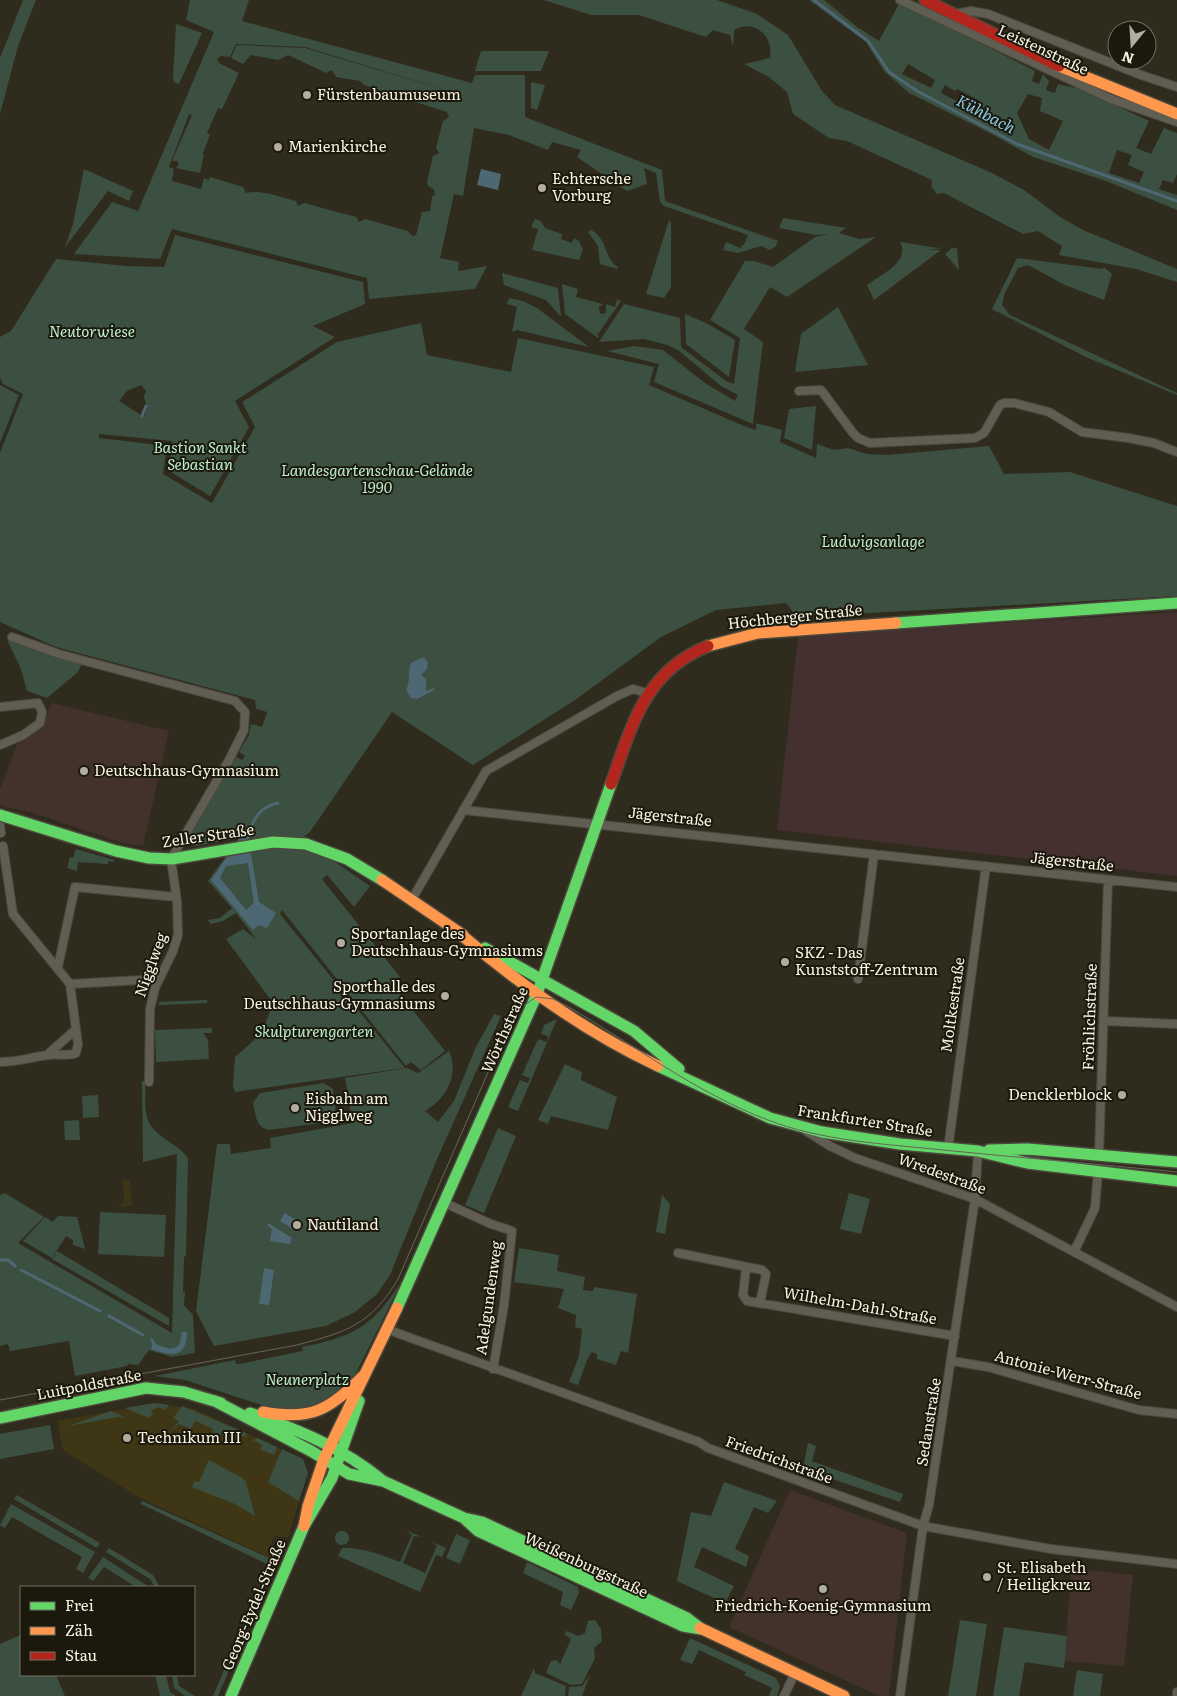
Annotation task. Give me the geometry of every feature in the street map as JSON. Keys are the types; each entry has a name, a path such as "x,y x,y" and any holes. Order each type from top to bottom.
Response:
{"main road":[{"name":"Leistenstraße","path":"925,0 1075,74 1177,114"},
{"name":"Höchberger Straße","path":"647,694 675,663 698,649 733,636 798,629 1177,603"},
{"name":"Wörthstraße","path":"331,1443 368,1370 445,1203 543,980 634,717 647,694"},
{"name":"Zeller Straße","path":"0,815 119,852 148,858 171,859 277,842 302,843 337,854 411,901"},
{"name":"Frankfurter Straße","path":"411,901 458,932 634,1032 696,1082"},
{"name":"Frankfurter Straße","path":"458,932 497,965 563,1013 645,1060 696,1082 744,1108 798,1127 900,1144 978,1152 1027,1163 1177,1181"},
{"name":"Frankfurter Straße","path":"978,1152 1028,1148 1177,1162"},
{"path":"1098,1171 1099,1154"},
{"name":"Wörthstraße","path":"343,1451 368,1370"},
{"path":"215,1402 271,1414 296,1415 316,1413 338,1401 368,1370"},
{"name":"Luitpoldstraße","path":"0,1418 146,1388 184,1392 215,1402"},
{"path":"215,1402 308,1433 331,1443 343,1451"},
{"path":"215,1402 337,1466"},
{"name":"Georg-Eydel-Straße","path":"304,1526 308,1506 331,1443"},
{"name":"Georg-Eydel-Straße","path":"231,1696 304,1526 328,1487 343,1451"},
{"name":"Weißenburgstraße","path":"343,1451 383,1481 464,1518 484,1533 684,1626 701,1630 844,1696"},
{"name":"Weißenburgstraße","path":"337,1466 354,1476 383,1481"}],"street":[{"name":"Leistenstraße","path":"900,0 1111,99 1177,122"},
{"path":"956,14 971,11 988,14 1141,75 1177,87"},
{"path":"799,391 821,390 853,433 858,438 870,442 975,438 984,433 1000,405 1014,403 1049,412 1082,432 1136,439 1177,452"},
{"path":"12,637 59,654 235,701 244,712 244,730 229,760 171,859"},
{"path":"411,901 486,771 617,696 633,689 647,694"},
{"path":"0,707 38,703 42,712 40,723 23,735 0,745"},
{"name":"Jägerstraße","path":"463,810 1177,887"},
{"path":"0,1062 22,1061 46,1055 69,1056 76,1053 70,984 13,914 3,846"},
{"path":"858,979 874,854"},
{"name":"Nigglweg","path":"149,1082 149,1018 158,980 173,951 178,935 179,919 171,859"},
{"name":"Moltkestraße","path":"948,1149 986,866"},
{"name":"Fröhlichstraße","path":"1099,1154 1105,1022 1108,880"},
{"path":"58,967 74,887 176,896"},
{"path":"70,984 158,980"},
{"path":"1105,1022 1177,1024"},
{"path":"46,1055 75,1030"},
{"name":"Wredestraße","path":"798,1127 855,1158 975,1198 1177,1307"},
{"name":"Sedanstraße","path":"900,1696 923,1526 929,1505 952,1361 975,1198 978,1152"},
{"path":"1074,1252 1095,1208 1098,1171"},
{"name":"Adelgundenweg","path":"445,1203 512,1231 504,1305 493,1369"},
{"name":"Wilhelm-Dahl-Straße","path":"678,1253 762,1270 766,1274 760,1303"},
{"name":"Wilhelm-Dahl-Straße","path":"746,1268 743,1295 747,1301 955,1336"},
{"name":"Friedrichstraße","path":"386,1329 699,1442 708,1448 923,1526 1051,1549 1177,1564"},
{"name":"Antonie-Werr-Straße","path":"952,1361 988,1367 1140,1410 1177,1414"},
{"path":"784,1696 794,1673"}],"shaded area":[{"path":"1177,612 1177,876 777,830 798,636"},
{"name":"Deutschhaus-Gymnasium","path":"52,703 169,731 143,846 126,844 36,814 0,805 0,789 18,742 44,722"},
{"path":"155,1403 194,1409 303,1459 308,1473 288,1538 274,1536 269,1548 273,1550 271,1558 140,1498 63,1450 57,1421"},
{"name":"Friedrich-Koenig-Gymnasium","path":"790,1490 907,1533 889,1696 879,1696 729,1627"},
{"path":"1072,1568 1133,1575 1124,1666 1064,1661"}],"green space":[{"path":"23,0 36,0 18,46 0,114 0,58"},
{"path":"190,0 249,0 242,21 472,83 475,75 525,75 525,117 662,170 665,201 778,241 776,246 770,250 761,246 738,253 723,250 726,242 740,248 745,243 748,235 664,206 660,202 656,173 644,168 647,184 627,191 577,157 581,150 552,142 548,150 509,135 474,128 463,196 454,194 440,258 459,262 458,271 487,266 475,289 369,299 367,278 172,229 160,259 74,254 112,202 138,211 214,32 186,20","holes":["236,44 305,47 478,100 305,48 237,45 231,58 243,64 251,55 278,60 288,55 326,73 332,70 336,77 360,81 364,85 394,95 400,92 403,98 447,112 449,117 443,121 436,148 439,153 433,156 427,182 428,186 434,189 435,194 432,197 430,211 422,212 416,235 412,236 408,231 365,219 359,222 356,217 304,203 298,206 296,201 270,194 246,193 243,187 210,177 209,180 204,178 201,189 172,181 174,169 169,167 189,114 192,115 172,161 178,161 179,164 176,168 200,173 204,154 200,152 203,153 210,135 207,133 218,108 222,109 239,73 219,63 217,59 221,56 230,57"]},
{"path":"544,0 717,0 757,14 788,35 822,91 835,105 992,173 1024,190 1060,217 1083,230 1177,269 1177,282 1136,269 1059,255 1062,246 1038,231 1023,234 944,193 937,194 931,186 932,180 847,141 829,138 793,114 787,92 769,77 744,64 770,58 769,43 766,36 755,28 749,26 734,30 733,47 730,35 713,30 706,37 639,15 591,15"},
{"path":"809,0 824,0 857,27 879,41 900,2 1035,71 1032,81 1039,84 1043,74 1049,81 1046,90 1055,93 1058,84 1080,89 1149,121 1136,148 1151,154 1164,128 1177,133 1177,174 1173,183 1163,180 1159,189 1177,195 1177,210 1106,181 1033,157 990,133 909,93 884,71 866,42","holes":["908,64 935,80 931,88 902,74","945,85 980,101 976,111 941,93","1028,94 1042,98 1040,111 1063,121 1049,150 1029,139 1017,113","1117,150 1132,155 1128,165 1144,172 1139,183 1109,173"]},
{"path":"176,24 202,33 179,84 174,82 173,77"},
{"path":"481,51 549,51 541,71 475,71"},
{"path":"531,82 545,85 537,110 531,108"},
{"path":"84,169 133,191 129,201 108,191 65,247 73,224"},
{"path":"783,218 846,228 839,233 860,239 876,237 787,297 770,287 744,329 763,342 753,424 654,382 659,364 607,351 634,346 663,350 705,383 735,401 738,395 721,386 678,350 644,339 599,342 624,304 680,318 681,347 726,381 734,384 740,338 710,320 745,261 754,261 773,267 815,237 828,234 816,235 779,228"},
{"path":"535,219 541,221 545,228 562,234 561,239 572,243 574,238 579,241 583,250 579,260 532,250 538,229 531,227"},
{"path":"669,220 671,223 671,287 664,298 646,294"},
{"path":"591,230 600,238 610,259 618,267 617,269 600,264 598,246 588,232"},
{"path":"175,235 363,282 365,304 313,326 335,337 235,401 249,427 210,496 169,471 172,441 99,434 99,438 167,446 163,474 212,503 255,427 242,402 337,342 421,323 427,355 511,372 518,338 654,367 649,385 744,426 756,430 756,423 782,430 780,442 816,458 817,444 834,450 848,448 867,454 887,455 989,446 1004,474 1070,472 1177,506 1177,596 797,617 786,603 716,610 661,637 575,700 473,765 392,712 310,832 302,838 302,849 328,857 370,886 354,907 327,875 322,879 400,977 392,984 445,1051 421,1070 411,1062 406,1066 282,910 280,914 405,1068 235,1092 233,1086 235,1057 259,1033 273,1003 226,939 243,929 257,940 236,913 223,921 211,924 208,920 220,918 232,908 208,881 239,838 196,846 190,845 188,842 191,831 236,757 242,760 245,756 239,752 249,735 251,724 262,727 267,712 256,709 255,700 56,647 0,622 0,453 23,394 3,384 0,378 0,337 11,331 56,259 126,266 164,267","holes":["141,385 146,391 144,397 147,408 144,417 119,401 127,391"]},
{"path":"900,242 938,248 950,247 928,250 941,250 874,300 867,285 898,262 902,249"},
{"path":"952,248 957,248 959,270 945,254"},
{"path":"1017,258 1103,269 1104,267 1112,274 1104,300 1065,285 1028,265 1018,268 1004,295 1002,305 1010,315 1177,393 1177,395 1086,357 992,309"},
{"path":"502,273 558,288 561,317 546,300 504,285"},
{"path":"562,284 578,289 576,297 603,304 599,307 600,314 606,313 606,304 615,307 617,299 621,301 598,334 596,333 599,336 598,338 565,314"},
{"path":"509,298 523,301 537,308 589,347 517,330 512,332 517,307 507,304"},
{"path":"838,307 868,365 795,372 801,334"},
{"path":"685,314 708,324 735,340 729,377 686,344"},
{"path":"0,385 19,395 0,443"},
{"path":"816,406 812,450 784,438 789,409"},
{"path":"7,640 82,664 77,673 47,698 27,691 21,669"},
{"path":"76,849 114,860 114,862 108,861 108,864 78,862 77,871 67,868 70,857 73,858"},
{"path":"207,1000 207,1003 159,1005 159,1002"},
{"name":"Nautiland","path":"494,1014 501,1016 437,1159 390,1275 377,1294 355,1312 326,1326 214,1346 196,1311 217,1144 230,1144 231,1154 271,1148 270,1138 353,1123 345,1078 407,1068 418,1073 449,1051 453,1069 449,1085 439,1100 425,1111 438,1122 454,1101 475,1049"},
{"path":"557,1019 518,1111 508,1107 520,1080 528,1083 530,1078 522,1075 538,1039 547,1042 548,1036 541,1034 544,1025"},
{"path":"212,1028 212,1033 203,1033 208,1040 209,1059 156,1062 155,1030"},
{"path":"565,1064 582,1072 581,1080 617,1097 608,1130 551,1116 548,1124 538,1120"},
{"path":"142,1081 145,1081 147,1117 150,1124 188,1158 186,1256 184,1257 183,1292 185,1292 184,1305 193,1315 195,1353 172,1357 149,1350 138,1365 128,1364 127,1366 75,1376 69,1341 10,1351 8,1344 0,1346 0,1195 5,1193 44,1217 18,1243 172,1333 177,1154 143,1162"},
{"name":"Eisbahn am Nigglweg","path":"324,1083 333,1089 335,1103 334,1116 328,1122 269,1130 259,1123 253,1103 260,1093"},
{"path":"98,1095 99,1117 83,1118 82,1096"},
{"path":"79,1120 80,1140 65,1140 64,1121"},
{"path":"498,1128 516,1136 484,1213 465,1205"},
{"path":"849,1193 870,1199 861,1234 840,1229"},
{"path":"662,1195 670,1204 665,1234 656,1232"},
{"path":"100,1212 166,1215 164,1257 98,1254"},
{"path":"58,1216 77,1217 85,1249 73,1245 73,1240 66,1236 52,1258 23,1241 45,1217 53,1222"},
{"path":"519,1248 559,1255 557,1271 585,1277 583,1290 593,1291 594,1287 637,1294 628,1353 621,1351 616,1365 597,1359 597,1354 592,1352 578,1385 569,1382 579,1356 582,1329 575,1327 576,1315 558,1308 564,1289 514,1282"},
{"path":"57,1251 169,1318 169,1326 52,1259"},
{"name":"Neunerplatz","path":"402,1281 357,1371 343,1390 324,1405 298,1411 277,1410 185,1380 155,1376 235,1360 236,1364 240,1364 303,1351 302,1347 336,1339 361,1327 371,1319 391,1297"},
{"path":"155,1403 169,1405 165,1410 158,1407 151,1411 153,1413 149,1418 125,1408"},
{"path":"182,1406 246,1433 246,1437 238,1434 236,1438 222,1432 220,1436 212,1432 213,1429 195,1421 191,1429 179,1424 170,1432 179,1421 173,1418"},
{"path":"111,1411 126,1418 118,1417 68,1426"},
{"path":"50,1425 54,1449 0,1459 0,1434"},
{"path":"257,1438 277,1447 274,1455 260,1449 262,1445 253,1440"},
{"path":"808,1443 816,1446 812,1461 903,1494 900,1502 803,1469"},
{"path":"282,1449 303,1459 308,1473 299,1501 268,1482"},
{"path":"209,1460 246,1482 255,1516 235,1504 192,1487 195,1481 199,1482"},
{"path":"724,1482 777,1501 768,1513 754,1507 735,1549 749,1556 746,1567 702,1547 694,1567 734,1586 725,1603 677,1581 691,1512 711,1516"},
{"path":"17,1495 100,1543 97,1548 14,1499"},
{"path":"142,1501 276,1561 218,1696 213,1696 269,1565 141,1504"},
{"path":"11,1504 95,1552 83,1573 76,1569 82,1557 12,1517 5,1528 0,1525"},
{"path":"339,1531 345,1531 349,1538 345,1545 339,1545 335,1541 335,1535"},
{"path":"407,1531 422,1537 414,1536 403,1563 425,1573 437,1546 432,1542 446,1548 442,1557 436,1555 420,1592 338,1556 342,1548 349,1548 372,1552 400,1562 412,1535"},
{"path":"456,1534 470,1540 460,1564 446,1558"},
{"path":"109,1548 153,1575 159,1586 154,1586 150,1579 106,1552"},
{"path":"103,1557 146,1586 134,1586 104,1567 93,1581 88,1578"},
{"path":"527,1562 578,1587 579,1593 571,1610 560,1605 563,1592 523,1573"},
{"path":"595,1620 601,1629 602,1641 594,1648 595,1658 582,1684 571,1685 546,1673 551,1661 556,1660 560,1664 571,1639 564,1634 567,1631 578,1636 585,1633 588,1621"},
{"path":"960,1620 987,1624 976,1696 948,1696"},
{"path":"1004,1627 1067,1636 1064,1668 1025,1662 1019,1696 993,1696"},
{"path":"20,1635 20,1676 56,1676 65,1696 0,1696 0,1644"},
{"path":"690,1638 776,1678 780,1686 777,1696 769,1696 772,1688 744,1675 746,1672 699,1650 692,1664 680,1660"},
{"path":"534,1668 535,1673 566,1686 565,1696 521,1696"},
{"path":"1077,1670 1103,1674 1100,1696 1073,1696"},
{"path":"590,1675 582,1696 568,1696 569,1687 582,1686"},
{"path":"155,1676 166,1676 170,1692 176,1696 160,1696"},
{"path":"172,1676 177,1676 179,1686 195,1696 185,1696 174,1688"}],"sand":[{"path":"130,1180 132,1206 119,1207 124,1200 122,1181"}],"water":[{"path":"481,169 501,174 498,190 477,185"},
{"path":"423,657 428,662 427,669 421,675 426,679 426,691 434,688 434,690 417,699 411,698 406,690 411,663"},
{"path":"246,829 252,834 243,847 251,854 259,902 276,913 267,928 259,925 253,930 211,880","holes":["248,863 254,903 246,910 220,878 226,866"]},
{"path":"285,1213 301,1223 296,1231 280,1221"},
{"path":"268,1223 292,1238 290,1244 270,1241 272,1229 268,1226"},
{"path":"264,1268 274,1270 269,1305 259,1304"},
{"path":"182,1332 187,1332 186,1341 181,1351 171,1354 151,1349 153,1343 169,1348 176,1347 181,1339"}],"waterway":[{"name":"Kühbach","path":"814,0 868,41 889,72 917,91 1017,144 1177,201"},
{"path":"142,416 146,406"},
{"path":"249,831 254,820 263,809 278,803"},
{"path":"1,1260 8,1260 15,1266"},
{"path":"21,1270 100,1311"},
{"path":"109,1316 143,1335"},
{"path":"152,1340 154,1344"}],"tram line":[{"path":"0,1400 297,1345 343,1331 367,1317 388,1295 398,1279 510,1022 519,1009 536,997 553,999 567,1006 690,1082 741,1109 768,1120 810,1133 876,1143 1177,1172"}],"traffic: fast":[{"path":"896,623 1177,603"},
{"path":"397,1308 537,994 611,784"},
{"path":"0,815 116,851 149,858 172,859 273,842 306,844 347,859 382,880"},
{"path":"485,948 634,1031 679,1069"},
{"path":"658,1066 770,1118 822,1132 900,1144 978,1151 1027,1163 1177,1181"},
{"path":"989,1150 1028,1149 1177,1162"},
{"path":"0,1418 146,1388 184,1392 221,1403"},
{"path":"215,1401 311,1451 349,1474 383,1481 464,1518 482,1522 687,1618 700,1628"},
{"path":"231,1696 304,1526 332,1478 359,1401"},
{"path":"250,1413 286,1426 336,1449 383,1481"},
{"path":"465,1519 478,1531 683,1626 701,1629"}],"traffic: slow":[{"path":"1059,66 1177,114"},
{"path":"708,646 758,633 896,623"},
{"path":"382,880 463,935"},
{"path":"458,932 554,1006 605,1038 658,1066"},
{"path":"304,1526 308,1506 324,1459 397,1308"},
{"path":"263,1412 294,1415 307,1414 329,1405 363,1376"},
{"path":"700,1628 844,1696"}],"traffic: jam":[{"path":"925,0 1059,66"},
{"path":"611,784 634,721 655,685 669,670 687,657 708,646"}],"place":[{"name":"Fürstenbaumuseum","path":"307,95"},
{"name":"Marienkirche","path":"278,147"},
{"name":"Echtersche Vorburg","path":"542,188"},
{"name":"Deutschhaus-Gymnasium","path":"84,771"},
{"name":"Sportanlage des Deutschhaus-Gymnasiums","path":"341,943"},
{"name":"SKZ - Das Kunststoff-Zentrum","path":"785,962"},
{"name":"Sporthalle des Deutschhaus-Gymnasiums","path":"445,996"},
{"name":"Dencklerblock","path":"1122,1095"},
{"name":"Eisbahn am Nigglweg","path":"295,1108"},
{"name":"Nautiland","path":"297,1225"},
{"name":"Technikum III","path":"127,1438"},
{"name":"St. Elisabeth / Heiligkreuz","path":"987,1577"},
{"name":"Friedrich-Koenig-Gymnasium","path":"823,1589"}],"park label":[{"name":"Neutorwiese","path":"92,332"},
{"name":"Bastion Sankt Sebastian","path":"200,456"},
{"name":"Landesgartenschau-Gelände 1990","path":"377,480"},
{"name":"Ludwigsanlage","path":"873,542"},
{"name":"Skulpturengarten","path":"314,1032"}]}
